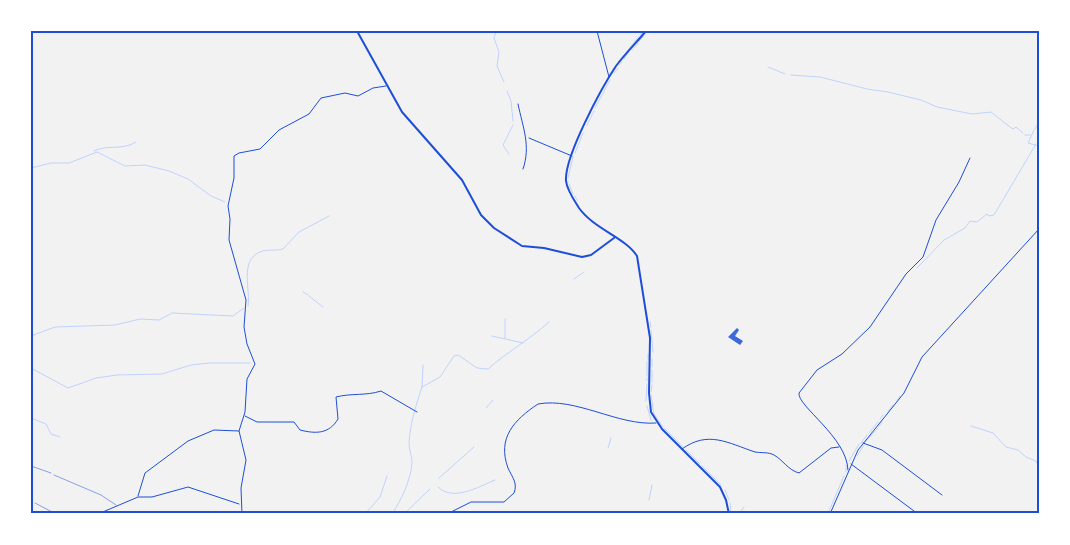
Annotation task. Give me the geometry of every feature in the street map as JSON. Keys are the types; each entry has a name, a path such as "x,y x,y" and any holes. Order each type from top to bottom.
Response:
{"street":[{"path":"356,31 386,86 407,119 462,180 484,219 503,234 525,247 544,248 582,257 590,255 614,238"},
{"path":"597,31 610,77"},
{"path":"646,31 621,60 610,77 582,131 566,175 568,189 587,216 614,238 633,250 640,266 650,347 649,402 656,423 720,487 726,500 729,514"},
{"path":"242,514 240,504 246,460 239,431 244,415 247,379 255,364 244,327 246,300 229,240 230,219 228,206 234,178 234,156 239,153 260,149 280,130 309,114 321,98 345,93 358,96 373,88 386,86"},
{"path":"518,104 528,138 527,159 523,169"},
{"path":"528,138 572,156"},
{"path":"848,470 846,456 833,434 800,400 799,392 817,370 842,354 870,327 906,274 923,257 936,220 959,182 970,158"},
{"path":"830,514 850,464 863,443 904,393 927,351 1039,230"},
{"path":"244,415 257,422 294,422 300,430 321,432 329,429 338,419 336,397 369,395 381,391 415,411"},
{"path":"447,514 472,502 504,502 514,493 516,484 506,461 505,438 514,425 538,404 564,405 630,420 656,423"},
{"path":"138,497 145,473 188,441 214,430 239,431"},
{"path":"682,450 700,439 734,443 758,452 772,454 799,473 831,448 840,447"},
{"path":"863,443 882,450 942,495"},
{"path":"850,464 918,514"},
{"path":"98,514 138,497 152,497 188,487 240,504"}],"lane":[{"path":"54,475 101,495 116,505"},
{"path":"36,503 56,514"}],"path":[{"path":"31,466 54,475"}],"building":[{"path":"737,328 739,330 735,336 743,341 740,345 728,337"}],"waterway":[{"path":"496,31 494,38 499,52 497,66 504,82"},
{"path":"640,35 643,31"},
{"path":"639,41 644,36"},
{"path":"610,74 638,37"},
{"path":"634,48 638,43"},
{"path":"624,59 629,52"},
{"path":"619,65 622,62"},
{"path":"768,67 785,74"},
{"path":"614,73 618,68"},
{"path":"791,75 820,77 921,100 937,107 972,114 991,112 1013,129 1016,127 1023,133"},
{"path":"595,108 610,80"},
{"path":"507,91 511,101 513,121"},
{"path":"587,125 594,111"},
{"path":"1035,129 1039,122"},
{"path":"509,154 503,145 513,125"},
{"path":"1034,130 1028,143 1039,146"},
{"path":"575,153 583,133"},
{"path":"1025,135 1030,135"},
{"path":"94,151 131,145 136,142"},
{"path":"917,268 944,240 965,228 970,221 977,222 987,214 989,216 994,215 1036,144"},
{"path":"31,168 51,163 69,163 97,152 125,166 145,165 169,171 188,179 211,196 225,202"},
{"path":"568,178 573,157"},
{"path":"569,184 573,194"},
{"path":"575,196 577,200"},
{"path":"248,306 247,276 250,262 254,256 263,251 283,249 299,232 329,216"},
{"path":"574,279 584,272"},
{"path":"303,292 308,295"},
{"path":"309,296 323,307"},
{"path":"31,336 55,327 115,325 140,319 159,320 172,313 233,316 244,308"},
{"path":"505,319 505,338"},
{"path":"392,514 410,476 412,463 409,446 410,436 422,387 440,377 454,356 458,355 477,368 488,369 549,322"},
{"path":"650,322 651,327"},
{"path":"651,330 653,352"},
{"path":"492,336 523,343"},
{"path":"648,354 648,360"},
{"path":"652,359 652,367"},
{"path":"647,362 647,376"},
{"path":"31,368 68,388 96,378 117,375 162,374 191,365 210,363 250,363"},
{"path":"422,387 423,365"},
{"path":"652,370 652,382"},
{"path":"646,401 647,384"},
{"path":"651,392 652,385"},
{"path":"651,395 654,414 663,427"},
{"path":"897,400 900,396"},
{"path":"486,408 493,400"},
{"path":"888,411 893,405"},
{"path":"647,406 651,420"},
{"path":"880,419 883,415"},
{"path":"31,418 46,424 51,434 60,437"},
{"path":"869,433 878,422"},
{"path":"879,426 882,422"},
{"path":"971,426 993,433 1006,447 1018,450 1026,457 1036,461 1039,468"},
{"path":"664,428 680,444"},
{"path":"865,442 878,428"},
{"path":"861,443 867,435"},
{"path":"608,448 611,438"},
{"path":"849,461 859,444"},
{"path":"857,456 864,445"},
{"path":"439,478 474,447"},
{"path":"686,450 700,464"},
{"path":"846,465 846,472"},
{"path":"702,466 721,485"},
{"path":"365,514 380,497 387,476"},
{"path":"829,511 844,476"},
{"path":"438,487 444,491 458,493 466,492 495,480"},
{"path":"649,500 652,485"},
{"path":"404,514 430,489"},
{"path":"725,490 729,500"},
{"path":"730,503 731,514"},
{"path":"739,514 744,507"}]}
